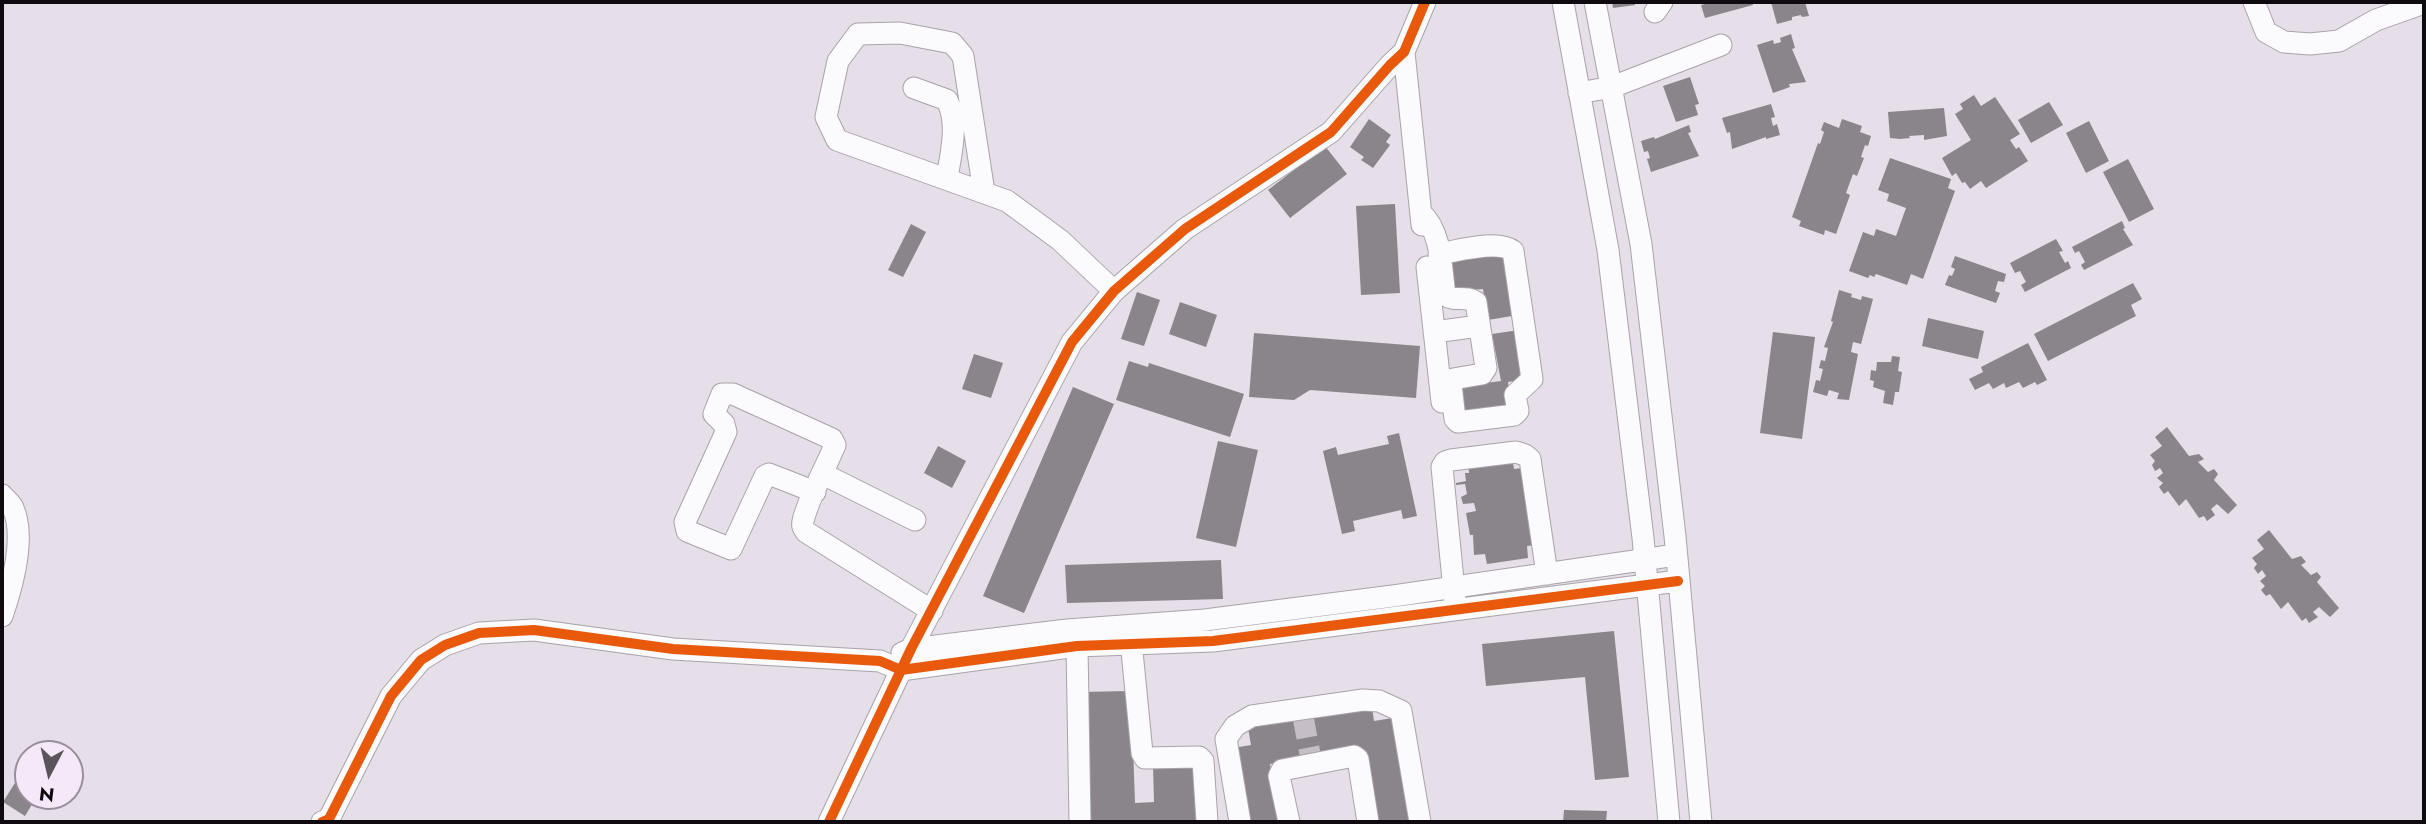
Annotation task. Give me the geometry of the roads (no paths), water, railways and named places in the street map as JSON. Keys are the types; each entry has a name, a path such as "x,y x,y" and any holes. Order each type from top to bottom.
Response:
{"street":[{"path":"829,822 911,649 1072,342 1114,291 1185,229 1331,132 1404,52 1425,2"},
{"path":"1563,2 1608,247 1647,585 1669,822"},
{"path":"1595,2 1641,244 1676,555 1701,822"},
{"path":"2254,2 2266,32 2284,42 2310,44 2339,41 2375,20 2424,3"},
{"path":"984,191 963,56 952,43 900,33 858,34 838,61 826,117 837,140 1007,201 1060,240 1114,291"},
{"path":"1579,93 1612,87 1721,45"},
{"path":"1404,52 1442,404"},
{"path":"914,88 947,100 951,108 954,123 947,178"},
{"path":"1421,213 1431,222 1445,295 1450,299 1470,298 1476,302 1486,368 1482,374 1452,379 1455,419 1458,422 1514,415 1518,411 1516,395 1532,379 1513,251 1497,245 1438,254"},
{"path":"1608,247 1641,244"},
{"path":"1434,332 1479,326"},
{"path":"915,520 819,483 771,474 767,475 731,549 691,534 685,527 685,522 726,432 724,424 714,414 722,394 733,394 832,439 835,445 819,483 803,522 806,532 932,611"},
{"path":"1456,610 1442,467 1451,460 1516,452 1530,459 1546,574"},
{"path":"2,495 13,507 17,555 10,594 2,615"},
{"path":"322,822 329,819 398,687 421,660 445,645 479,633 534,631 673,649 880,661 901,670 1077,646 1205,620 1676,555"},
{"path":"880,661 911,649 1130,635 1213,641 1678,580"},
{"path":"1130,635 1142,753 1146,758 1199,757 1203,761 1207,822"},
{"path":"1077,646 1080,822"},
{"path":"1240,822 1226,739 1235,726 1252,716 1303,714 1363,700 1379,701 1401,710 1420,822"},
{"path":"1289,822 1279,776 1282,770 1311,762 1354,756 1359,759 1368,822"},
{"path":"1664,774 1696,771"}],"tunnel":[{"path":"1303,717 1311,759"}]}
